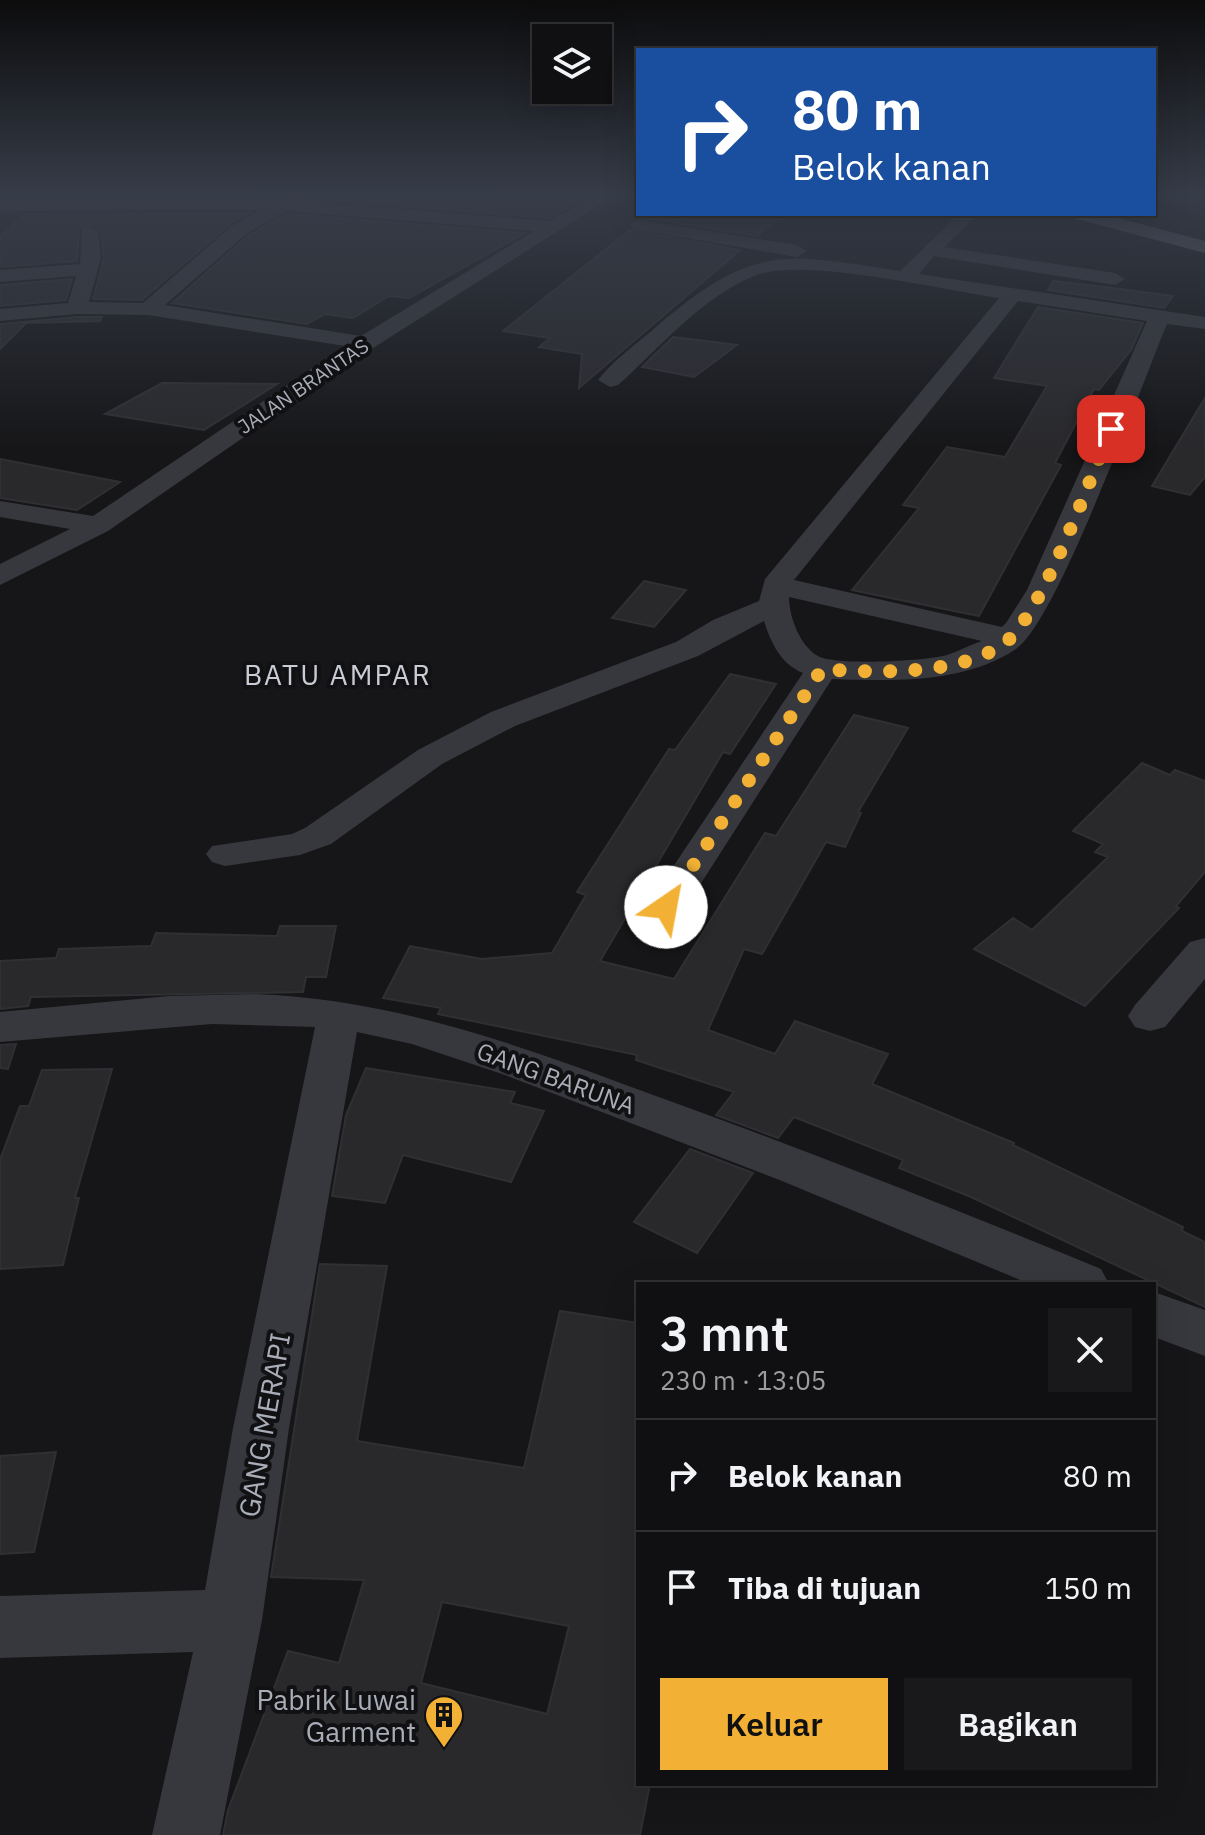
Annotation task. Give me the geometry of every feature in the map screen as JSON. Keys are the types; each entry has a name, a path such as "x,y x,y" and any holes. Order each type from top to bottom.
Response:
{"street":[{"path":"77,308 85,281"},
{"path":"148,309 181,281"},
{"name":"JALAN BRANTAS","path":"0,576 98,525 365,343 466,281"},
{"path":"610,380 729,281"},
{"path":"946,281 1205,323"},
{"path":"225,854 300,844 339,821 430,757 503,719 687,649 774,595 1013,294"},
{"path":"0,315 77,308 148,309 365,343"},
{"path":"774,595 791,649 804,662 822,669 879,671 950,665 980,656 1010,638 1042,590 1160,315"},
{"path":"0,509 98,525"},
{"path":"774,595 1010,638"},
{"path":"666,907 822,669"},
{"path":"1150,1016 1205,952"},
{"name":"GANG BARUNA","path":"0,1027 246,1009 339,1014 407,1028 515,1062 816,1172 1078,1282"},
{"name":"GANG MERAPI","path":"186,1835 231,1620 261,1428 339,1014"},
{"path":"1156,1315 1205,1333"},
{"path":"0,1627 231,1620"}],"building":[{"path":"72,281 66,300 0,306 0,285"},
{"path":"98,281 164,281 142,300 93,299"},
{"path":"197,281 440,281 409,298 389,296 353,318 325,314 307,324 172,303"},
{"path":"566,281 704,281 579,388 582,354 539,347 550,338 503,331"},
{"path":"1053,281 1173,296 1164,308 1048,290"},
{"path":"1038,307 1143,323 1131,350 1099,390 1094,389 1055,463 1061,465 979,616 852,590 919,508 903,505 947,447 1005,457 1047,386 994,378"},
{"path":"102,317 100,321 26,323 0,349 0,324"},
{"path":"673,337 737,345 694,377 642,367"},
{"path":"162,383 277,384 204,430 105,414"},
{"path":"1205,398 1205,477 1190,495 1152,486"},
{"path":"0,459 120,482 77,510 0,498"},
{"path":"644,581 686,590 654,627 612,618"},
{"path":"730,674 776,684 730,754 723,752 600,961 674,979 765,833 776,836 854,715 908,728 858,812 861,813 845,847 826,842 762,954 744,949 708,1030 775,1054 795,1021 888,1054 872,1084 1014,1143 1183,1227 1182,1231 1205,1242 1205,1307 971,1197 899,1168 903,1160 794,1117 778,1138 716,1115 734,1092 636,1060 637,1055 438,1014 441,1008 383,998 410,946 482,959 552,953 586,895 577,892 669,749 675,750"},
{"path":"1142,763 1170,775 1175,770 1205,781 1205,872 1176,906 1179,908 1085,1006 974,949 1013,918 1032,930 1108,857 1095,852 1103,844 1073,831"},
{"path":"280,926 336,926 326,977 306,977 303,992 31,997 28,1006 0,1009 0,961 56,958 59,949 151,946 156,933 277,936"},
{"path":"16,1044 8,1069 0,1068 0,1045"},
{"path":"366,1068 515,1092 510,1103 544,1111 511,1182 403,1155 385,1203 332,1196 346,1115"},
{"path":"112,1069 75,1198 79,1198 63,1265 0,1269 0,1160 20,1106 29,1106 42,1070"},
{"path":"690,1149 753,1173 697,1253 634,1222"},
{"path":"320,1264 387,1266 357,1441 524,1468 560,1311 636,1323 636,1786 650,1786 640,1835 223,1835 228,1810 288,1651 339,1663 364,1580 271,1577","holes":["442,1602 569,1626 547,1714 421,1683"]},
{"path":"56,1452 34,1552 0,1554 0,1456"}],"place":[{"name":"Pabrik Luwai Garment","path":"444,1749"}],"district":[{"name":"BATU AMPAR","path":"338,674"}],"route":[{"path":"666,907 822,669 879,671 959,664 996,648 1010,638 1042,590 1111,429"}]}
